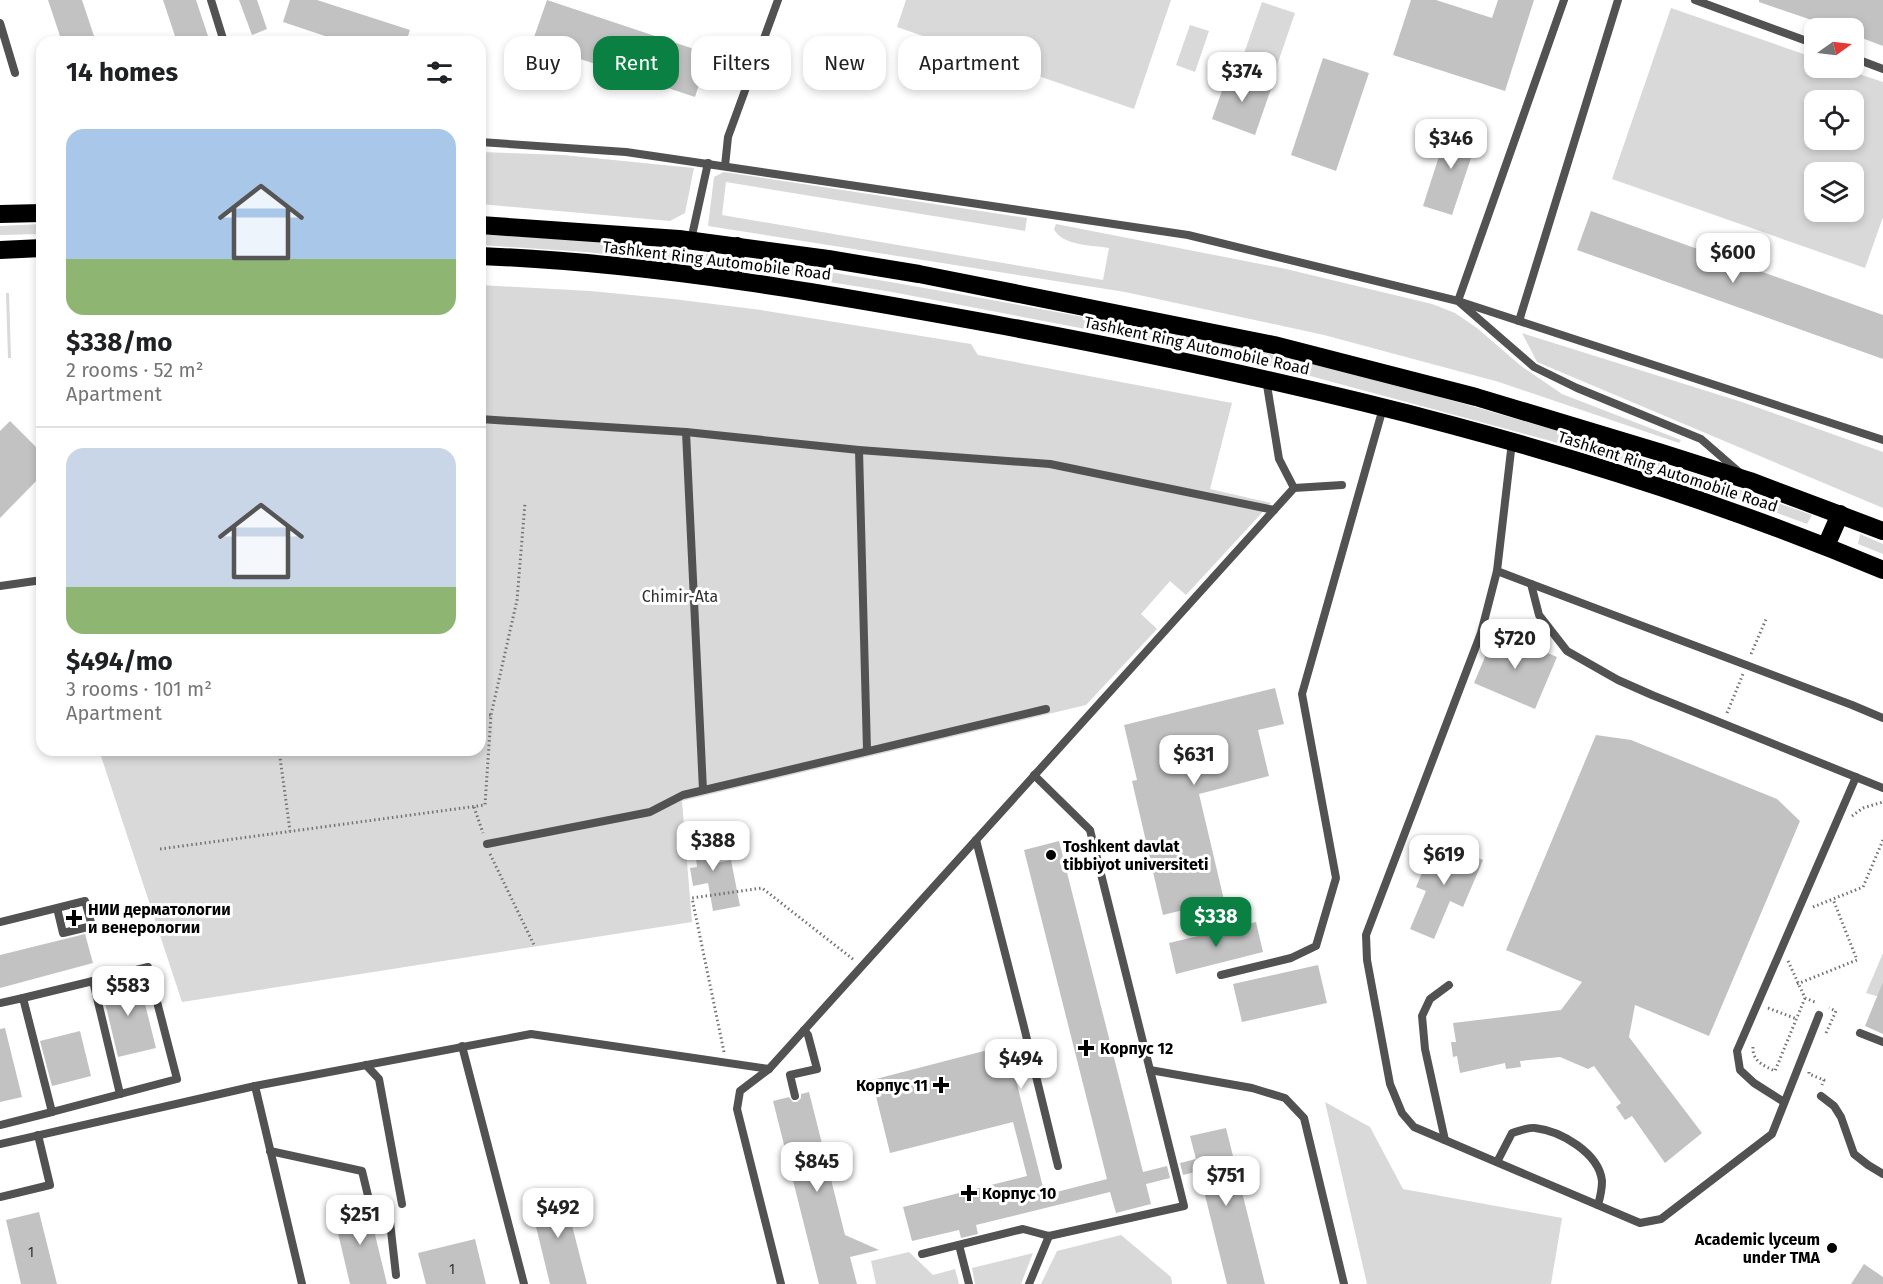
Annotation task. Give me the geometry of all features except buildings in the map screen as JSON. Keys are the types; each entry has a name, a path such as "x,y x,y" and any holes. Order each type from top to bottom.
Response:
{"highway":[{"path":"0,214 36,213"},
{"name":"Tashkent Ring Automobile Road","path":"486,225 691,240 737,246 919,274 1274,345 1476,397 1750,481 1883,531"},
{"path":"732,279 737,246"},
{"path":"0,250 36,248"},
{"name":"Tashkent Ring Automobile Road","path":"486,256 618,266 732,279 934,313 1266,379 1383,407 1512,442 1697,498 1826,546 1883,570"},
{"path":"1826,546 1840,514"}],"lane":[{"path":"211,0 222,36"},
{"path":"725,166 728,137 778,0"},
{"path":"1458,301 1564,0"},
{"path":"1519,321 1618,0"},
{"path":"1695,0 1804,40"},
{"path":"0,23 15,73"},
{"path":"1864,62 1883,69"},
{"path":"486,142 626,152 1188,235 1458,301 1883,440"},
{"path":"691,240 708,163"},
{"path":"0,214 36,206"},
{"path":"1458,301 1534,367 1577,388 1701,439 1750,481"},
{"path":"1266,379 1280,459 1294,488"},
{"path":"1221,975 1291,958 1316,946 1336,878 1302,694 1383,407"},
{"path":"486,419 686,432 859,450 1050,464 1274,510"},
{"path":"686,432 703,790"},
{"path":"1512,442 1497,571 1481,633 1366,935 1367,960 1390,1084 1402,1113 1414,1127 1640,1223 1661,1219 1772,1134 1819,1015"},
{"path":"859,450 867,750"},
{"path":"781,1284 737,1109 740,1091 769,1070 1294,488 1342,484"},
{"path":"1497,571 1883,718"},
{"path":"0,586 36,581"},
{"path":"1531,584 1539,615 1567,651 1635,688 1883,788"},
{"path":"487,844 650,812 683,795 1046,709"},
{"path":"922,1254 1023,1229 1049,1236 1184,1206 1090,830 1034,775"},
{"path":"1785,1102 1754,1083 1740,1070 1737,1051 1856,777"},
{"path":"976,840 1058,1166"},
{"path":"0,922 85,901 92,926 63,933 57,908"},
{"path":"0,1003 148,967 177,1079 0,1125"},
{"path":"93,981 120,1094"},
{"path":"1445,1140 1425,1049 1422,1016 1430,999 1449,985"},
{"path":"23,998 52,1112"},
{"path":"795,1096 790,1075 817,1069 808,1035 804,1030"},
{"path":"1860,1033 1883,1042"},
{"path":"0,1144 255,1086 531,1034 769,1070"},
{"path":"462,1046 524,1284"},
{"path":"366,1065 379,1079 402,1204"},
{"path":"1150,1070 1252,1088 1285,1098 1304,1118 1344,1284"},
{"path":"255,1086 302,1284"},
{"path":"1821,1093 1841,1117 1854,1154 1868,1166 1883,1174"},
{"path":"1497,1162 1512,1133 1533,1127 1569,1140 1592,1158 1600,1174 1602,1184 1598,1205"},
{"path":"0,1197 50,1185 38,1135"},
{"path":"270,1151 362,1171 371,1208 388,1204 396,1275"},
{"path":"1029,1284 1049,1236"},
{"path":"959,1245 969,1284"}],"path":[{"path":"160,849 485,805 491,715 517,600 525,503"},
{"path":"486,715 491,715"},
{"path":"280,756 290,831"},
{"path":"474,807 492,860 535,947"},
{"path":"1806,910 1863,888 1883,840"},
{"path":"726,1063 692,898 762,888 862,966"},
{"path":"1797,984 1857,960 1833,899"},
{"path":"1783,968 1787,958 1805,998 1836,1011 1822,1042"},
{"path":"1771,998 1767,1008 1797,1019"},
{"path":"1754,1040 1752,1052 1759,1064 1775,1071 1805,998"},
{"path":"1813,1063 1809,1074 1824,1080 1821,1093"}],"green space":[{"path":"906,0 1171,0 1134,109 1041,77 1041,36 923,36 897,27"},
{"path":"1262,2 1295,13 1274,74 1241,62"},
{"path":"1671,8 1804,54 1804,78 1864,78 1864,76 1883,82 1883,217 1865,268 1612,179"},
{"path":"1190,25 1209,31 1195,72 1176,65"},
{"path":"486,152 563,155 694,168 685,213 670,221 486,205"},
{"path":"724,172 1027,218 1025,231 726,182 722,215 1103,280 1109,248 1070,242 1058,235 1054,229 1056,224 1286,269 1432,304 1455,313 1477,328 1521,366 1562,394 1681,440 1679,443 1499,382 1324,335 1125,292 708,226 714,177"},
{"path":"36,224 36,234 0,235 0,226"},
{"path":"486,234 585,241 709,254 708,264 486,245"},
{"path":"761,261 1001,302 1195,338 1291,359 1554,430 1812,515 1807,524 1745,501 1551,441 1288,370 1222,355 892,292 760,271"},
{"name":"Chimir-Ata","path":"486,285 590,291 761,310 971,344 978,355 1232,403 1210,489 1271,503 1186,595 1170,581 1141,614 1157,629 1086,705 682,801 692,922 182,1002 101,756 486,756"},
{"path":"6,293 9,293 11,358 8,358"},
{"path":"1522,333 1745,403 1883,452 1883,508 1537,362"},
{"path":"1860,534 1883,544 1883,554 1858,544"},
{"path":"1883,953 1883,998 1866,993"},
{"path":"1325,1102 1370,1127 1403,1189 1562,1218 1551,1284 1367,1284"},
{"path":"1121,1235 1171,1277 1172,1284 1041,1284 1057,1251"},
{"path":"909,1252 933,1275 955,1269 959,1284 876,1284 871,1261"},
{"path":"1033,1253 1021,1284 975,1284 972,1268"}],"place":[{"name":"Toshkent davlat tibbiyot universiteti","path":"1051,855"},
{"name":"НИИ дерматологии и венерологии","path":"74,918"},
{"name":"Корпус 12","path":"1086,1048"},
{"name":"Корпус 11","path":"941,1085"},
{"name":"Корпус 10","path":"969,1193"},
{"name":"Academic lyceum under TMA","path":"1832,1248"}]}
